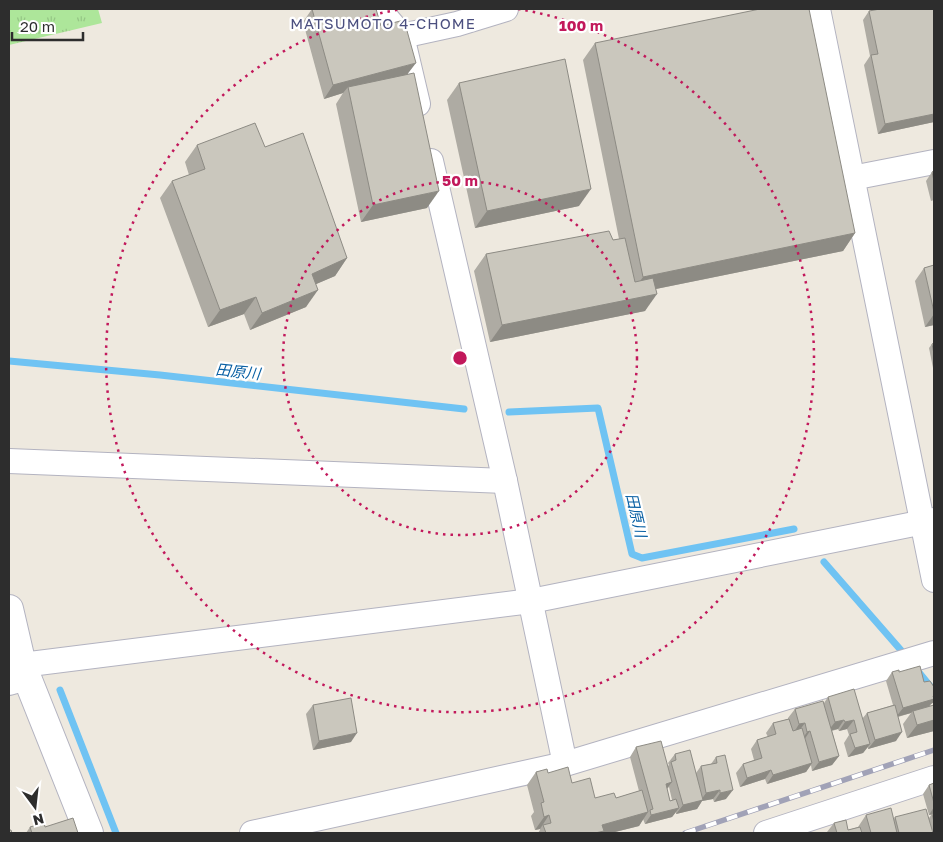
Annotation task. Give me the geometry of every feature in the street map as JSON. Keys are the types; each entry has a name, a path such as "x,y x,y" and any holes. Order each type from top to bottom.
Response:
{"street":[{"path":"379,9 402,36 505,481 565,764"},
{"path":"402,36 457,24 506,9"},
{"path":"818,9 852,178 929,521 934,580"},
{"path":"852,178 934,162"},
{"path":"9,462 505,481"},
{"path":"19,675 531,601 929,521"},
{"path":"9,609 19,675 88,833"},
{"path":"252,833 565,764 926,655"},
{"path":"766,833 934,778"}],"green space":[{"path":"9,9 98,9 102,23 9,45"}],"building":[{"path":"312,9 376,9 381,26 404,20 416,63 333,85"},
{"path":"760,9 809,9 855,233 643,277 595,43"},
{"path":"880,9 934,9 934,114 885,124 871,55 878,54 869,11"},
{"path":"565,59 591,189 487,211 459,83"},
{"path":"414,73 439,191 373,205 348,87"},
{"path":"255,123 265,147 303,133 347,258 312,274 318,290 262,313 256,297 220,310 172,181 205,169 197,145"},
{"path":"609,231 613,240 625,238 635,282 653,278 657,294 502,325 486,254"},
{"path":"934,265 934,312 924,268"},
{"path":"920,666 924,682 930,681 934,687 934,699 903,708 892,672"},
{"path":"854,689 870,744 855,748 850,734 857,732 854,720 835,722 828,697"},
{"path":"351,698 357,733 319,741 313,705"},
{"path":"823,701 839,756 819,762 810,731 807,732 805,723 799,724 795,709"},
{"path":"895,705 902,732 875,740 867,713"},
{"path":"934,705 934,720 917,725 913,711"},
{"path":"789,719 793,731 802,728 812,763 773,775 771,770 747,778 743,764 762,758 757,740 776,734 773,723"},
{"path":"661,741 672,782 666,784 670,801 676,799 679,808 651,815 650,810 653,809 636,747"},
{"path":"690,750 703,800 683,805 671,762 676,760 675,754"},
{"path":"725,755 733,790 720,793 720,790 706,793 701,766 717,763 716,757"},
{"path":"568,767 572,783 590,778 595,798 614,793 616,798 642,790 648,812 602,825 604,831 595,833 546,833 543,825 551,823 549,815 544,817 541,803 544,802 536,772 547,769 548,773"},
{"path":"934,783 934,803 929,785"},
{"path":"891,808 897,833 871,833 866,815"},
{"path":"926,809 933,833 899,833 895,817"},
{"path":"73,818 78,833 32,833 30,827 44,823 45,827"},
{"path":"846,820 848,830 860,827 862,833 837,833 834,823"}],"waterway":[{"name":"田原川","path":"9,361 160,375 464,409"},
{"name":"田原川","path":"509,412 598,408 632,554 642,558 794,529"},
{"name":"田原川","path":"824,562 906,656"},
{"name":"田原川","path":"917,670 934,691"},
{"path":"60,690 116,833"}],"railway":[{"path":"685,833 934,750"}],"district":[{"name":"MATSUMOTO 4-CHOME","path":"383,23"}]}
